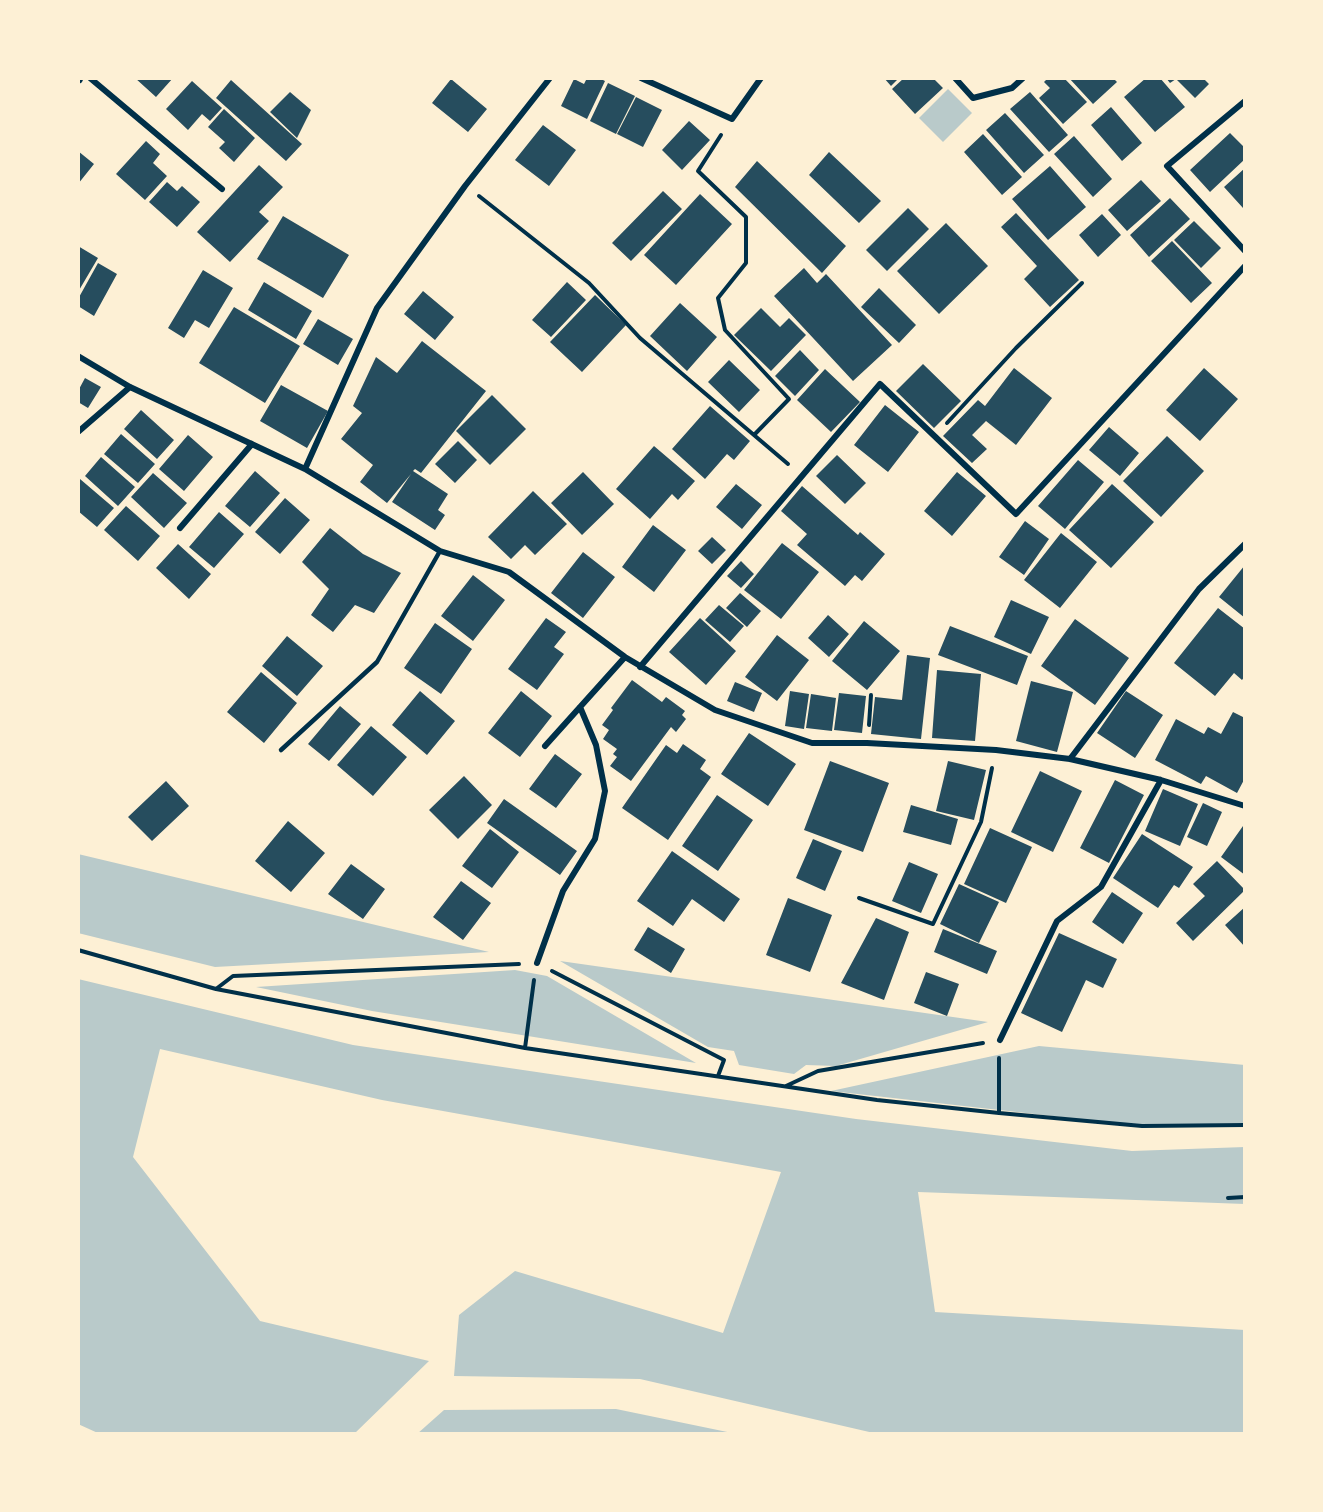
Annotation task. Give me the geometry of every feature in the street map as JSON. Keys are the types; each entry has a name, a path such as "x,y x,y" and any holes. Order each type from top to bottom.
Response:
{"street":[{"path":"90,78 222,189"},
{"path":"305,469 377,308 465,186 550,78"},
{"path":"641,78 732,119 761,78"},
{"path":"955,78 973,98 1012,88 1023,78"},
{"path":"1245,101 1167,166 1245,251"},
{"path":"640,667 880,384 1016,514 1245,266"},
{"path":"78,356 130,387 305,469 441,551 509,572 625,657 715,710 812,743 867,743 996,750 1070,759 1161,780 1245,806"},
{"path":"78,432 130,387"},
{"path":"180,528 252,444"},
{"path":"1070,759 1199,588 1245,544"},
{"path":"545,746 625,657"},
{"path":"537,963 563,891 595,839 605,792 596,745 580,707"},
{"path":"1000,1040 1057,921 1101,886 1161,780"}],"lane":[{"path":"281,750 377,662 441,551"}],"path":[{"path":"732,119 698,171 746,217 746,263 718,298 725,330 789,399 754,435"},
{"path":"465,186 588,284 640,338 802,476"},
{"path":"935,436 1016,348 1082,282"},
{"path":"867,743 871,695"},
{"path":"859,898 933,924 981,822 996,750"},
{"path":"78,950 216,989 525,1048 718,1077 877,1100 999,1113 1142,1126 1245,1125"},
{"path":"216,989 233,976 537,963 724,1060 718,1077"},
{"path":"525,1048 537,963"},
{"path":"786,1087 818,1071 1000,1040 999,1113"},
{"path":"1228,1198 1245,1197"}],"shaded area":[{"path":"948,89 972,113 943,142 919,118"},
{"path":"78,854 489,952 215,967 78,933"},
{"path":"560,961 988,1022 836,1066 806,1065 794,1074 739,1065 734,1051 708,1047"},
{"path":"515,970 547,976 696,1063 372,1011 256,987"},
{"path":"78,979 353,1045 856,1119 1132,1151 1245,1147 1245,1204 918,1192 935,1312 1245,1330 1245,1434 878,1434 640,1379 454,1376 459,1315 515,1271 723,1333 781,1172 382,1100 160,1049 133,1157 260,1321 429,1361 354,1434 100,1434 78,1424"},
{"path":"1039,1046 1245,1065 1245,1123 1141,1126 831,1091"},
{"path":"616,1409 737,1434 417,1434 444,1410"}],"building":[{"path":"135,78 173,78 156,97"},
{"path":"587,78 599,78 605,81 587,119 561,106 574,79 584,84"},
{"path":"884,78 899,78 891,86"},
{"path":"904,78 933,78 943,88 915,114 892,89"},
{"path":"1048,78 1064,78 1087,102 1063,124 1039,98 1050,88 1044,82"},
{"path":"1069,78 1113,78 1117,82 1093,104"},
{"path":"1146,78 1160,78 1185,107 1155,132 1124,97"},
{"path":"1166,78 1203,78 1209,84 1195,98 1176,79 1170,83"},
{"path":"451,79 487,109 468,132 432,103"},
{"path":"231,80 302,144 286,161 216,98"},
{"path":"192,81 222,108 210,121 202,114 188,130 166,109"},
{"path":"608,83 635,96 616,134 590,121"},
{"path":"290,92 311,110 297,138 270,112"},
{"path":"1030,92 1068,135 1049,152 1010,109"},
{"path":"636,97 662,110 643,147 617,134"},
{"path":"1111,107 1142,143 1122,161 1091,125"},
{"path":"224,109 255,138 234,162 219,148 225,142 208,127"},
{"path":"1005,113 1044,155 1024,173 986,130"},
{"path":"689,121 710,140 682,170 662,150"},
{"path":"543,125 576,150 549,186 515,160"},
{"path":"1230,133 1245,148 1245,159 1210,192 1190,170"},
{"path":"983,134 1022,177 1002,195 964,152"},
{"path":"1074,136 1112,179 1093,197 1054,154"},
{"path":"146,141 160,154 153,163 167,176 145,200 116,174"},
{"path":"78,151 94,164 78,184"},
{"path":"829,152 881,201 859,223 809,175"},
{"path":"757,161 846,246 822,273 735,187"},
{"path":"259,165 283,187 259,212 269,221 230,262 197,232"},
{"path":"1050,166 1086,207 1048,240 1012,199"},
{"path":"1245,168 1245,207 1243,208 1224,187"},
{"path":"1141,180 1161,201 1127,231 1108,210"},
{"path":"167,182 177,191 182,186 200,202 177,227 149,202"},
{"path":"663,191 682,209 631,261 612,243"},
{"path":"700,194 732,224 676,285 644,255"},
{"path":"1170,198 1190,219 1149,257 1130,235"},
{"path":"908,208 929,229 887,271 866,250"},
{"path":"1016,213 1079,280 1050,307 1024,279 1037,266 1001,227"},
{"path":"1102,214 1121,235 1098,257 1079,235"},
{"path":"283,216 349,255 323,298 257,259"},
{"path":"1194,221 1221,248 1201,268 1174,240"},
{"path":"946,223 988,266 939,314 897,271"},
{"path":"1172,241 1212,283 1191,303 1151,261"},
{"path":"78,246 98,258 78,292"},
{"path":"98,263 117,274 94,316 78,306 78,299"},
{"path":"804,268 817,283 826,274 892,345 853,381 774,296"},
{"path":"203,270 233,288 209,328 195,320 184,338 168,328"},
{"path":"264,282 312,311 296,339 248,310"},
{"path":"567,282 586,300 551,337 532,320"},
{"path":"879,288 916,325 899,343 861,307"},
{"path":"423,291 454,317 435,340 404,314"},
{"path":"595,295 626,325 582,372 550,342"},
{"path":"680,303 717,337 687,371 650,336"},
{"path":"234,307 300,346 265,403 199,363"},
{"path":"761,308 780,327 789,318 806,335 771,371 734,335"},
{"path":"318,319 353,339 338,365 303,344"},
{"path":"422,341 486,391 421,473 415,469 413,471 448,494 438,510 445,515 435,530 392,502 411,474 387,503 360,482 373,465 341,439 362,413 353,406 376,357 397,373"},
{"path":"800,350 819,370 795,396 775,376"},
{"path":"729,360 760,390 739,412 708,382"},
{"path":"923,364 961,401 934,428 896,391"},
{"path":"1014,368 1052,398 1016,445 986,421 972,435 987,449 972,463 943,436 978,400 985,406"},
{"path":"1204,368 1238,399 1200,441 1166,410"},
{"path":"825,369 860,402 831,432 797,400"},
{"path":"85,378 101,387 88,408 78,402 78,391"},
{"path":"281,385 328,411 307,448 260,421"},
{"path":"492,395 526,429 490,465 456,431"},
{"path":"885,405 919,432 888,472 854,445"},
{"path":"710,406 750,441 734,460 727,454 705,479 672,449"},
{"path":"141,410 174,440 157,459 124,429"},
{"path":"1109,427 1139,453 1120,476 1089,450"},
{"path":"121,434 155,464 138,483 104,454"},
{"path":"188,435 213,457 184,491 159,469"},
{"path":"1167,436 1204,471 1161,517 1123,481"},
{"path":"458,441 477,460 455,483 435,464"},
{"path":"654,446 695,481 678,500 672,494 650,519 616,489"},
{"path":"837,455 866,483 845,504 816,476"},
{"path":"101,457 135,487 118,506 85,476"},
{"path":"1078,460 1104,482 1065,529 1038,506"},
{"path":"255,471 280,493 250,527 225,506"},
{"path":"583,472 614,504 582,535 551,503"},
{"path":"957,472 986,496 952,536 924,511"},
{"path":"153,473 187,503 164,528 131,497"},
{"path":"80,479 114,508 97,527 78,511 78,481"},
{"path":"736,484 762,505 742,529 716,507"},
{"path":"1112,484 1154,522 1111,568 1069,530"},
{"path":"802,486 858,535 860,532 885,554 862,581 855,575 845,586 797,545 807,534 781,511"},
{"path":"533,491 567,524 535,555 525,545 511,559 488,537"},
{"path":"285,498 310,520 280,554 255,532"},
{"path":"126,506 160,536 138,561 104,530"},
{"path":"219,512 244,534 214,568 189,547"},
{"path":"1025,521 1049,539 1024,575 999,557"},
{"path":"653,525 686,550 654,592 622,567"},
{"path":"330,528 363,554 401,573 374,613 355,605 333,632 311,615 329,589 302,562"},
{"path":"1061,533 1097,562 1060,608 1024,580"},
{"path":"712,537 726,550 712,564 698,551"},
{"path":"782,543 819,572 781,619 744,590"},
{"path":"178,544 211,574 189,599 156,568"},
{"path":"583,552 615,577 583,618 551,593"},
{"path":"741,561 754,574 741,588 727,576"},
{"path":"1245,565 1245,618 1219,597"},
{"path":"473,575 505,600 473,641 441,616"},
{"path":"740,593 761,611 747,627 726,608"},
{"path":"1011,600 1049,617 1031,654 994,637"},
{"path":"719,605 744,626 730,642 705,620"},
{"path":"1218,608 1245,629 1245,676 1242,680 1234,673 1215,696 1174,663"},
{"path":"828,615 849,634 829,657 808,638"},
{"path":"546,618 566,632 554,647 564,654 537,690 508,669"},
{"path":"700,618 736,651 706,685 669,652"},
{"path":"1075,619 1129,658 1095,705 1041,666"},
{"path":"864,621 900,651 867,690 832,661"},
{"path":"435,623 472,649 441,694 404,668"},
{"path":"950,626 1028,656 1017,685 938,655"},
{"path":"777,635 809,660 777,701 745,677"},
{"path":"287,636 323,666 297,696 262,666"},
{"path":"907,655 930,658 921,739 871,734 875,697 902,700"},
{"path":"937,670 981,674 975,741 932,738"},
{"path":"261,672 297,703 264,743 227,712"},
{"path":"632,680 662,702 666,697 685,711 682,715 686,719 676,732 671,727 631,781 610,766 617,757 613,754 617,749 603,739 609,730 602,725 613,710 611,708"},
{"path":"1031,681 1073,692 1057,752 1016,741"},
{"path":"735,682 762,693 754,712 727,701"},
{"path":"420,691 455,721 427,755 392,725"},
{"path":"521,691 552,716 520,757 488,733"},
{"path":"790,691 809,694 804,729 785,726"},
{"path":"1126,691 1163,715 1135,758 1097,733"},
{"path":"839,693 866,696 862,733 834,730"},
{"path":"811,694 836,698 832,731 806,728"},
{"path":"340,706 361,724 329,761 308,744"},
{"path":"1233,712 1245,718 1245,778 1237,793 1206,776 1201,784 1155,760 1176,719 1204,734 1208,727 1221,734"},
{"path":"371,726 407,757 373,796 337,765"},
{"path":"749,733 796,764 768,806 721,774"},
{"path":"683,744 706,760 700,769 711,777 668,840 622,808 666,745 677,753"},
{"path":"555,754 582,774 556,808 529,789"},
{"path":"830,761 889,783 863,852 804,830"},
{"path":"948,761 986,770 974,820 936,811"},
{"path":"1040,771 1082,791 1053,852 1011,832"},
{"path":"464,776 492,805 458,839 429,810"},
{"path":"1115,780 1144,795 1109,863 1080,848"},
{"path":"166,781 189,806 152,841 128,817"},
{"path":"1163,789 1198,804 1180,846 1145,831"},
{"path":"717,795 753,820 718,871 682,846"},
{"path":"504,799 577,851 560,875 487,823"},
{"path":"1203,803 1222,812 1207,846 1187,837"},
{"path":"911,805 958,819 951,845 903,832"},
{"path":"288,821 325,853 291,892 255,861"},
{"path":"1243,826 1245,827 1245,875 1221,857"},
{"path":"990,828 1032,847 1006,903 964,884"},
{"path":"490,829 519,852 492,888 462,866"},
{"path":"1142,834 1193,867 1179,888 1174,885 1158,908 1113,878"},
{"path":"813,839 842,851 825,891 796,878"},
{"path":"672,851 740,899 724,922 692,899 673,926 637,901"},
{"path":"1217,861 1245,890 1193,941 1176,923 1205,896 1193,884"},
{"path":"909,862 938,874 921,913 892,901"},
{"path":"351,864 385,889 363,919 328,894"},
{"path":"461,881 491,903 463,940 433,917"},
{"path":"959,884 999,902 979,943 940,924"},
{"path":"1112,892 1143,913 1123,944 1092,922"},
{"path":"788,898 832,915 810,972 766,955"},
{"path":"1245,907 1245,947 1225,925"},
{"path":"876,918 909,932 884,1000 841,983"},
{"path":"648,927 685,949 671,973 634,950"},
{"path":"943,929 997,951 987,974 934,952"},
{"path":"1059,933 1117,959 1103,988 1086,980 1062,1032 1021,1013"},
{"path":"926,972 959,984 947,1016 914,1003"}]}
